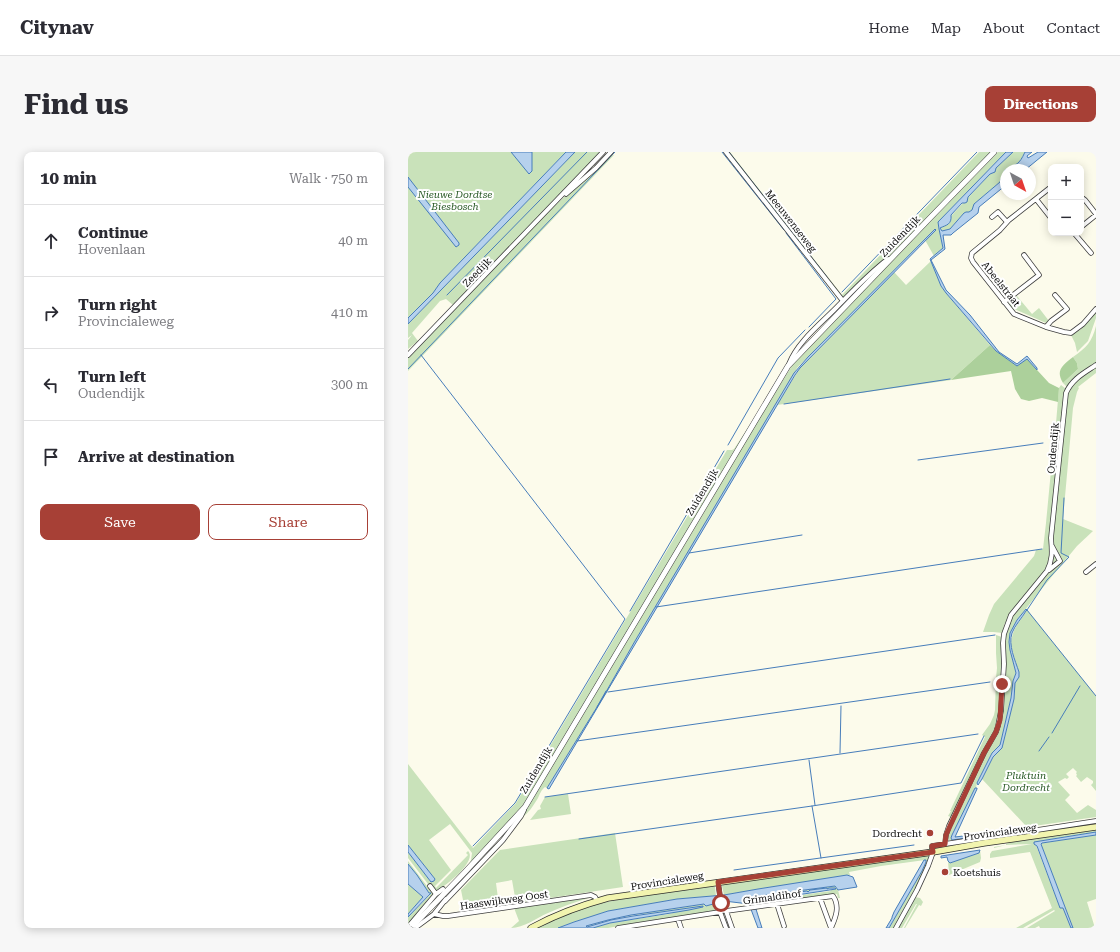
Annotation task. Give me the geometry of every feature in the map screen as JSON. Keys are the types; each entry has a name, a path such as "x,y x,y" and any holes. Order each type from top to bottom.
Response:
{"main road":[{"name":"Provincialeweg","path":"531,928 559,914 608,898 718,885 951,846 1096,827"}],"street":[{"name":"Zeedijk","path":"408,355 603,152"},
{"name":"Zeedijk","path":"558,200 564,197 583,180 611,152"},
{"name":"Meeuwenseweg","path":"726,152 843,301"},
{"name":"Zuidendijk","path":"409,928 465,872 524,807 788,366 994,152"},
{"name":"Abeelstraat","path":"1036,199 1048,189"},
{"path":"1036,199 1048,214"},
{"path":"1084,199 1096,215 1084,225"},
{"name":"Abeelstraat","path":"1035,200 972,253 971,258 973,262 1014,314 1046,327 1071,333 1083,324 1096,309"},
{"path":"992,217 998,212 1007,222"},
{"path":"1076,236 1091,254"},
{"path":"788,366 793,356 808,336 874,270 896,253"},
{"path":"1004,302 1039,275 1024,255"},
{"path":"1046,327 1051,321 1067,309 1055,295"},
{"name":"Oudendijk","path":"1047,571 1052,559 1052,531 1066,393 1075,380 1096,365"},
{"name":"Oudendijk","path":"945,844 946,835 950,826 998,726 1001,711 1004,638 1008,620 1047,571 1060,560 1051,545"},
{"path":"1086,572 1095,567"},
{"path":"445,900 503,840 521,816 524,807"},
{"path":"896,928 917,890 931,860 933,849 945,844 951,846 1096,821"},
{"name":"Zuidendijk","path":"434,914 465,872"},
{"path":"718,885 726,928"},
{"path":"430,886 436,894"},
{"name":"Zuidendijk","path":"409,928 442,888"},
{"name":"Haaswijkweg Oost","path":"434,914 448,916 591,895 597,901"},
{"name":"Grimaldihof","path":"618,928 723,911 833,896 836,901 837,912 831,928"},
{"name":"Grimaldihof","path":"820,898 831,928"},
{"path":"776,904 785,927"},
{"path":"723,911 732,928"},
{"path":"416,928 434,914"},
{"path":"678,919 681,928"}],"green space":[{"name":"Nieuwe Dordtse Biesbosch","path":"408,152 566,152 408,318"},
{"path":"575,152 602,152 456,304 453,305 446,299 440,301 412,333 418,341 408,349 408,340 412,335 408,338 408,324"},
{"path":"727,152 730,152 842,295 979,152 992,152 894,253 842,298"},
{"path":"998,152 1006,152 938,222 943,248 934,256 925,240 935,229 797,368 602,699 547,788 545,787 542,789 531,809 521,818 709,504 737,454 795,361"},
{"path":"1013,152 1025,152 1017,164 1000,164"},
{"path":"614,155 408,371 408,356 549,211 609,156"},
{"path":"1000,164 1000,182 974,204 972,210 964,213 950,229 942,231 940,228 950,223 951,216 990,174 996,170"},
{"path":"931,261 941,286 990,345 951,380 777,405 800,368 894,272 906,285"},
{"path":"1017,296 1032,314 1039,308 1049,321 1046,323 1012,308 1009,302"},
{"path":"1096,312 1096,318 1088,341 1077,352 1071,335 1080,330"},
{"path":"1096,326 1096,364 1067,387 1063,383 1078,369 1077,363 1073,357 1082,351 1088,344 1093,336"},
{"path":"990,345 1017,366 1026,358 1049,383 1059,388 1058,402 1042,398 1029,401 1021,399 1015,389 1011,371 951,380"},
{"path":"1073,357 1077,363 1078,369 1063,383 1060,375 1061,368"},
{"path":"1096,367 1096,373 1078,387 1079,388 1073,408 1063,519 1093,531 1077,546 1040,591 1017,620 1010,633 1010,650 1016,673 1000,745 992,753 952,835 952,840 949,840 948,834 950,828 1001,724 1006,662 1006,631 1013,615 1050,569 1053,559 1053,541 1067,394 1076,382"},
{"path":"1061,385 1066,389 1062,417 1056,436 1059,388"},
{"path":"761,408 521,810 469,864 472,853 450,824 429,840 451,870 435,886 436,888 468,855 466,853 468,851 470,855 465,867 453,879 436,891 430,884 428,884 408,858 408,852 431,882 435,879 408,845 408,764 473,848 516,803 727,450 734,449"},
{"path":"1054,439 1056,439 1058,467 1049,560 1045,570 1009,617 1004,625 1003,633 983,632 994,604 1034,556 1036,550 1043,549"},
{"name":"Pluktuin Dordrecht","path":"1027,610 1096,696 1096,791 1091,785 1093,781 1087,777 1081,782 1076,776 1077,772 1073,768 1066,774 1069,777 1067,779 1065,778 1058,782 1070,795 1065,800 1077,813 1088,805 1096,810 1096,817 1026,826 982,779 993,757 1002,748 1014,699 1015,683 1019,677 1011,645 1012,639 1016,626"},
{"path":"996,635 1002,637 1003,666 999,718 994,732 986,744 951,817 948,816 950,811 985,737 982,735 990,724 994,715 997,668"},
{"path":"568,794 571,814 530,820 538,810 541,809 540,806 545,797"},
{"path":"1096,829 1096,832 1041,841 1035,844 1060,908 1063,908 1071,928 1040,928 1039,926 1035,928 1027,928 1055,911 1054,910 1023,928 1016,928 1052,908 1030,852 990,858 992,851 1032,844 1006,845 1015,841"},
{"path":"615,833 623,887 516,903 512,880 496,883 499,906 465,910 461,890 500,850"},
{"path":"1096,835 1096,899 1087,902 1095,928 1073,928 1041,844"},
{"path":"980,850 980,862 949,875 948,861 950,863 979,853"},
{"path":"926,855 929,857 928,865 894,928 889,928 922,871 926,862 925,860 849,872 850,875 724,895 722,886 724,884"},
{"path":"408,861 433,894 408,925 408,917 430,895 408,864"},
{"path":"408,884 423,897 408,914"},
{"path":"714,886 716,896 677,899 608,911 558,928 534,928 573,911 596,904 644,895"},
{"path":"835,886 838,890 840,898 838,898 837,894 755,906 755,899 759,896","holes":["829,889 831,891 758,901 759,898 766,896 768,898 807,891"]},
{"path":"915,897 920,898 923,902 921,906 919,905 905,928 917,904 902,928 897,928"},
{"path":"589,898 543,915 525,925 511,928 519,921 514,908"},
{"path":"717,902 718,907 716,911 608,928 593,928 610,923 669,914 693,907 634,915 586,927 608,920 631,915 704,904 707,906"}],"water":[{"path":"511,152 532,152 532,171 529,174"},
{"path":"566,152 575,152 408,324 408,318 433,293 440,283"},
{"path":"1006,152 1013,152 996,168 995,172 990,174 968,197 967,202 962,203 951,215 950,223 940,228 942,231 950,229 964,213 972,210 974,204 1000,182 1000,190 979,207 978,213 951,235 943,235 945,249 931,260 946,290 970,315 999,352 1017,364 1027,356 1037,370 1027,359 1017,366 996,351 941,286 930,259 943,248 938,222"},
{"path":"1025,152 1032,152 1027,156 1028,158 1038,152 1047,152 1032,164 1017,164"},
{"path":"408,177 459,245 456,247 408,187"},
{"path":"935,229 936,230 800,368 795,375 549,789 547,788 602,699 794,373"},
{"path":"1026,609 1027,610 1013,630 1011,638 1011,647 1019,672 1019,677 1015,683 1014,699 1002,748 993,757 978,785 977,783 992,753 1000,745 1016,673 1010,650 1010,633 1017,620"},
{"path":"975,788 977,789 955,837 980,834 980,836 952,840 952,835"},
{"path":"1096,832 1096,835 1041,844 1073,928 1071,928 1063,908 1060,908 1037,846 1034,842"},
{"path":"408,845 435,879 434,881 431,882 408,852"},
{"path":"980,850 979,853 950,863 947,857 941,858 941,856"},
{"path":"924,860 926,860 926,862 922,871 889,928 886,928 894,912"},
{"path":"408,864 429,893 431,893 408,917 408,914 423,897 408,884"},
{"path":"847,875 853,877 857,887 838,890 835,886 759,896 755,899 755,906 762,928 758,928 749,904 724,901 706,906 704,904 631,915 586,926 633,916 703,906 689,910 610,923 593,928 558,928 608,911 677,899 724,895"},
{"path":"827,888 836,889 757,900 766,896 768,898 772,896 808,892 810,890"}],"waterway":[{"path":"447,295 587,152"},
{"path":"408,369 615,152"},
{"path":"722,152 784,230"},
{"path":"729,152 827,277"},
{"path":"842,292 977,152"},
{"path":"786,233 836,299 809,327"},
{"path":"728,445 778,358 805,330"},
{"path":"421,355 625,619 531,776"},
{"path":"784,404 950,379"},
{"path":"918,460 1043,443"},
{"path":"630,611 724,451"},
{"path":"1064,498 1061,553 1069,557 1047,580 1027,610 1096,696"},
{"path":"689,553 802,535"},
{"path":"656,607 1042,549"},
{"path":"608,692 995,635"},
{"path":"577,741 990,682"},
{"path":"1052,733 1080,686"},
{"path":"597,707 606,691"},
{"path":"840,753 841,706"},
{"path":"545,797 978,734"},
{"path":"579,839 961,783 984,736"},
{"path":"1039,751 1049,737"},
{"path":"809,760 815,805"},
{"path":"473,846 515,803 527,783"},
{"path":"812,806 821,858"},
{"path":"734,870 914,845"}],"place":[{"name":"Dordrecht","path":"930,833"},
{"name":"Koetshuis","path":"945,872"}],"route":[{"path":"721,903 718,882 917,853 933,852 932,846 945,844 946,835 950,826 988,744 996,732 1000,720 1002,684"}]}
